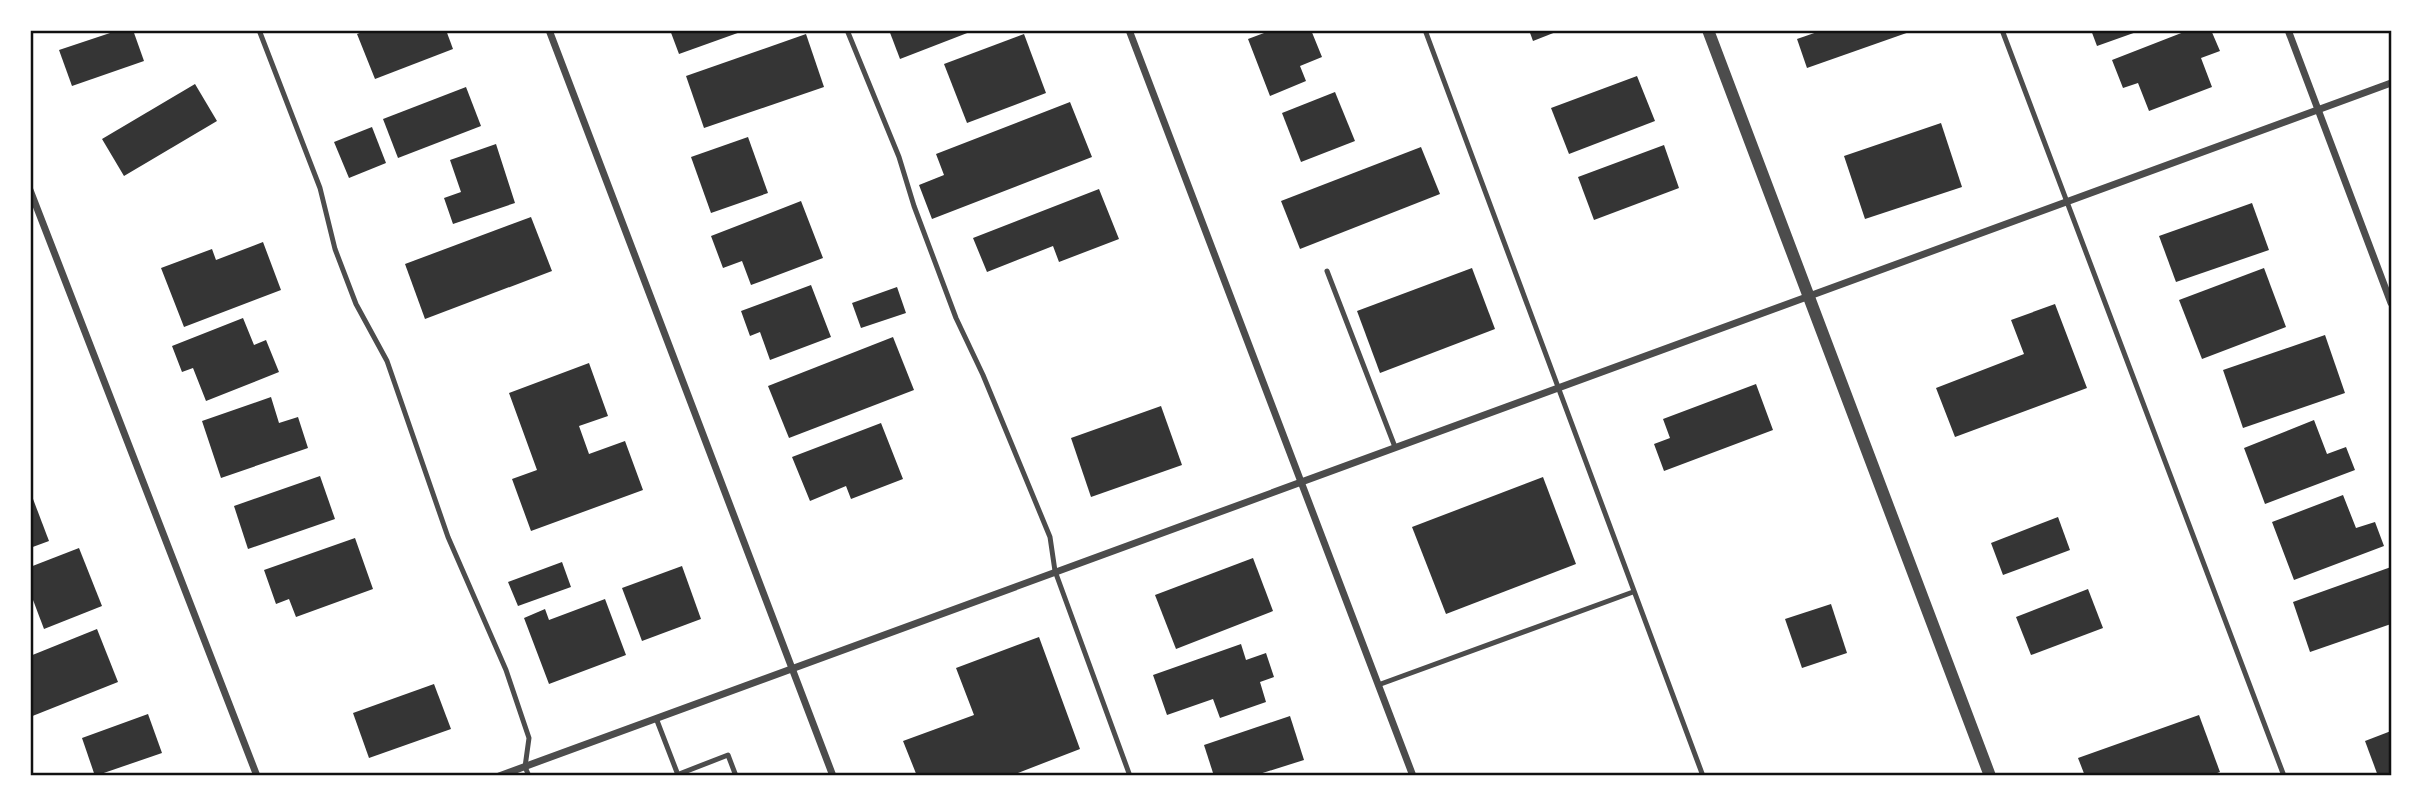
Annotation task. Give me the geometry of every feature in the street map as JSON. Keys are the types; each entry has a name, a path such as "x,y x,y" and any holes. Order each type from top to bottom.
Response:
{"street":[{"path":"549,30 833,776"},
{"path":"1129,30 1413,776"},
{"path":"1709,30 1990,776"},
{"path":"2288,30 2391,303"},
{"path":"499,776 2391,83"},
{"path":"30,190 257,776"}],"lane":[{"path":"259,30 320,188 335,249 356,304 387,361 448,537 506,670 529,738 525,766 529,776"},
{"path":"847,30 899,157 914,206 956,318 983,375 1050,537 1055,571 1130,776"},
{"path":"1425,30 1556,388 1703,776"},
{"path":"2002,30 2284,776"},
{"path":"1327,271 1395,447"},
{"path":"1378,685 1633,592"},
{"path":"656,718 676,776 729,755 736,776"}],"building":[{"path":"119,30 133,30 144,61 72,86 59,50"},
{"path":"367,30 446,30 453,49 375,79 357,34"},
{"path":"670,30 746,30 679,54"},
{"path":"889,30 975,30 900,59"},
{"path":"1272,30 1311,30 1322,57 1300,66 1306,81 1270,96 1248,39"},
{"path":"1529,30 1561,30 1533,41"},
{"path":"1823,30 1915,30 1807,68 1797,39"},
{"path":"2091,30 2142,30 2097,46"},
{"path":"2189,30 2211,30 2220,51 2201,58 2212,87 2149,111 2138,83 2123,88 2112,60"},
{"path":"806,34 824,87 704,128 686,76"},
{"path":"1024,34 1046,93 967,123 944,64"},
{"path":"1637,76 1655,121 1569,154 1551,108"},
{"path":"195,84 217,121 124,176 102,139"},
{"path":"466,87 481,126 398,158 383,119"},
{"path":"1335,92 1355,141 1301,162 1282,113"},
{"path":"1070,102 1092,157 932,219 919,185 944,175 936,154"},
{"path":"1941,123 1962,187 1865,219 1844,156"},
{"path":"372,127 386,163 349,178 334,142"},
{"path":"748,137 768,193 711,213 691,157"},
{"path":"496,144 515,203 453,224 444,198 461,192 450,160"},
{"path":"1664,145 1679,188 1594,220 1578,177"},
{"path":"1421,147 1440,194 1300,249 1281,201"},
{"path":"1099,189 1119,239 1059,262 1053,246 987,272 973,238"},
{"path":"801,201 823,258 751,285 742,261 723,268 711,236"},
{"path":"2252,203 2269,250 2176,282 2159,236"},
{"path":"531,217 552,271 425,319 405,264"},
{"path":"263,242 281,290 184,327 161,268 212,249 216,260"},
{"path":"1472,268 1495,329 1380,373 1357,311"},
{"path":"2264,268 2286,327 2202,359 2179,300"},
{"path":"811,285 831,337 770,360 760,332 750,336 741,311"},
{"path":"897,287 906,313 861,328 852,303"},
{"path":"2055,304 2087,388 1955,437 1936,388 2024,354 2011,320"},
{"path":"243,318 254,345 266,340 279,372 206,401 193,368 182,372 172,346"},
{"path":"2325,335 2345,393 2243,428 2223,370"},
{"path":"893,337 914,390 789,438 768,386"},
{"path":"589,363 608,416 579,426 589,454 625,441 643,490 531,531 512,479 537,470 509,393"},
{"path":"1756,384 1773,430 1664,471 1654,444 1670,438 1663,419"},
{"path":"271,397 279,423 298,417 308,448 221,478 202,421"},
{"path":"1161,406 1182,465 1091,497 1071,438"},
{"path":"2314,420 2327,454 2346,447 2355,470 2265,504 2244,448"},
{"path":"881,423 903,479 851,499 846,486 810,501 792,457"},
{"path":"320,476 335,519 248,549 234,506"},
{"path":"1543,477 1576,564 1446,614 1412,527"},
{"path":"30,491 49,541 30,548"},
{"path":"2343,495 2356,528 2375,522 2384,546 2294,580 2272,522"},
{"path":"2058,517 2070,550 2003,575 1991,543"},
{"path":"355,538 373,589 296,617 289,599 276,604 264,570"},
{"path":"79,548 102,606 44,629 30,592 30,567"},
{"path":"1253,558 1273,611 1176,649 1155,595"},
{"path":"562,562 571,587 518,606 508,582"},
{"path":"682,566 701,619 642,641 622,588"},
{"path":"2391,567 2391,624 2310,652 2293,602"},
{"path":"2088,589 2103,628 2031,655 2016,617"},
{"path":"605,599 626,655 549,684 524,618 545,609 549,620"},
{"path":"1831,604 1847,653 1802,668 1785,619"},
{"path":"97,629 118,682 30,717 30,656"},
{"path":"1039,637 1080,749 1010,776 917,776 903,741 974,715 956,668"},
{"path":"1241,644 1246,660 1266,653 1274,677 1260,682 1266,702 1220,718 1213,699 1167,715 1153,675"},
{"path":"434,684 451,729 369,758 353,713"},
{"path":"148,714 162,753 95,776 82,738"},
{"path":"2199,715 2220,772 2209,776 2085,776 2078,758"},
{"path":"1290,716 1304,760 1253,776 1214,776 1204,745"},
{"path":"2391,731 2391,776 2378,776 2365,741"}]}
